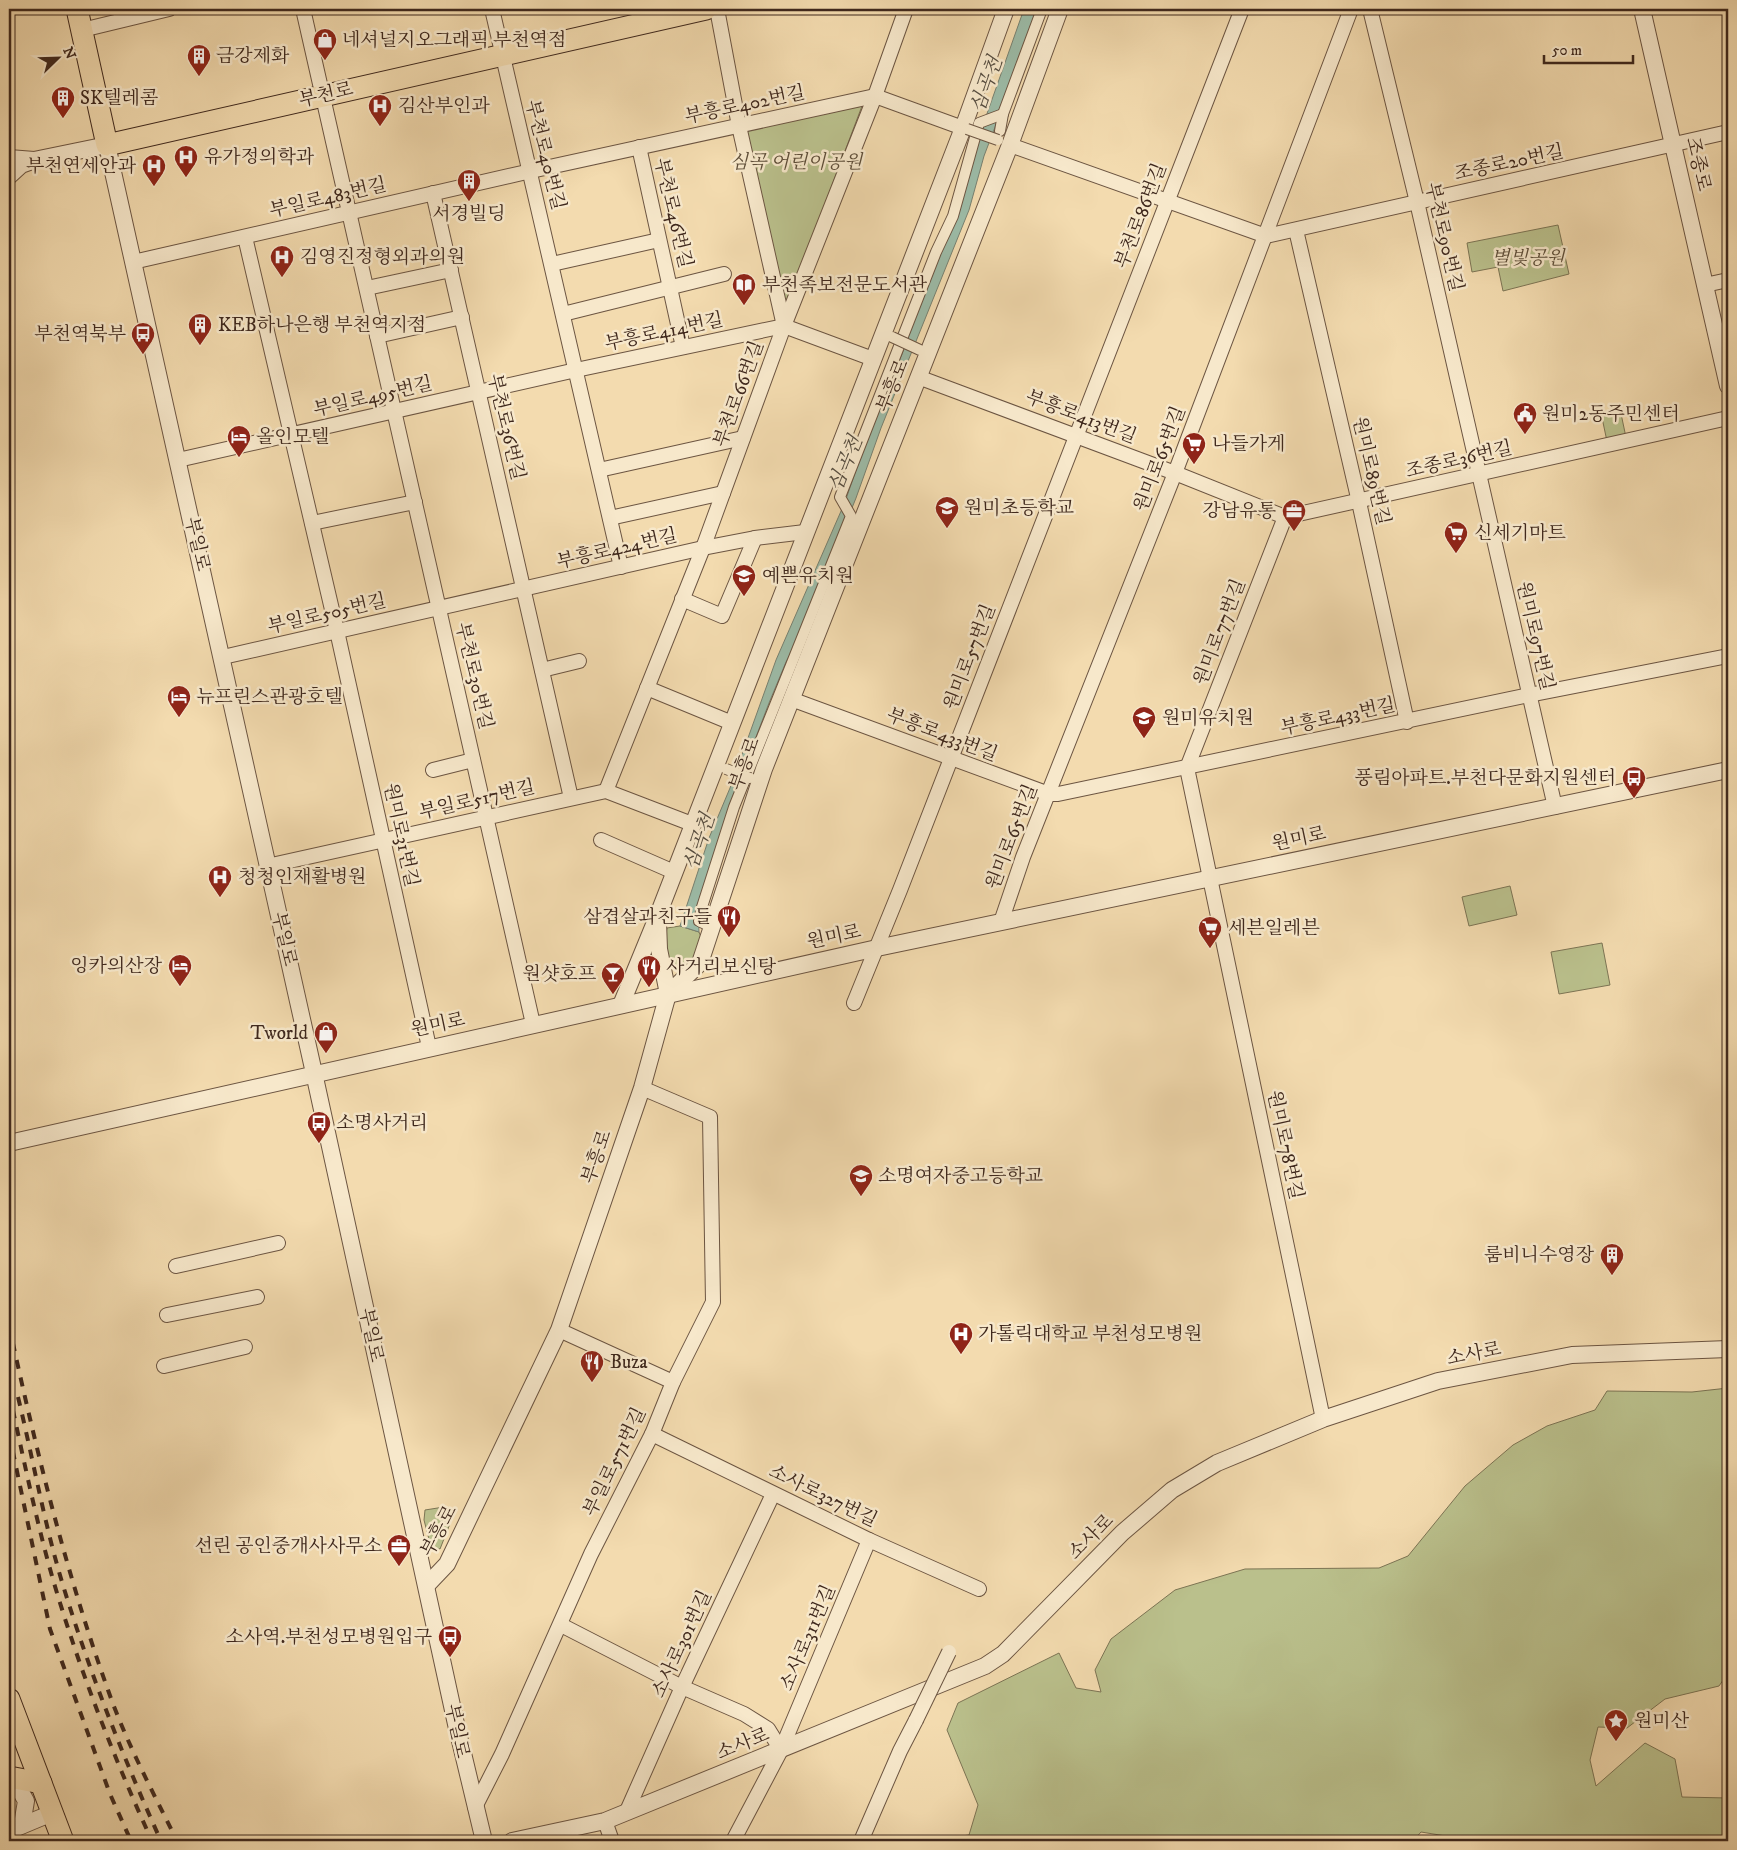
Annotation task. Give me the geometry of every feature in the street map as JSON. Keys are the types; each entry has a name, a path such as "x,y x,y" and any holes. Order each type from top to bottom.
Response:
{"main road":[{"name":"부일로","path":"76,9 107,144"},
{"name":"부천로","path":"107,144 706,9"},
{"path":"9,1699 63,1841"},
{"path":"11,1778 41,1783"}],"street":[{"path":"82,30 169,9"},
{"name":"부천로30번길","path":"303,9 533,1024"},
{"name":"부천로40번길","path":"492,9 621,567"},
{"path":"716,9 739,126 784,326 873,360"},
{"name":"부천로66번길","path":"606,791 703,548 784,326 875,96 906,9"},
{"name":"부흥로","path":"621,1005 658,915 692,824 721,767 732,723 805,532 873,360 888,335 1006,9"},
{"path":"1000,131 1003,114 1042,9"},
{"name":"부흥로","path":"668,994 700,963 755,780 791,699 918,377 924,352 1010,145 1060,9"},
{"name":"부천로86번길","path":"1076,436 1242,9"},
{"name":"원미로65번길","path":"1001,922 1023,857 1175,473 1351,9"},
{"name":"부천로90번길","path":"1370,9 1417,202 1478,474"},
{"name":"조종로","path":"1642,9 1728,386"},
{"path":"875,96 1266,236"},
{"name":"부흥로402번길","path":"530,170 875,96"},
{"path":"707,925 699,922 702,907 734,807 850,516 840,497 936,252 953,216 972,155 979,123 1003,114"},
{"name":"조종로20번길","path":"1266,236 1728,132"},
{"name":"부천로","path":"9,176 21,165 34,160 107,144"},
{"name":"부일로","path":"107,144 223,657 267,866 484,1841"},
{"name":"부천로46번길","path":"638,148 683,347"},
{"name":"부천로","path":"9,158 34,160"},
{"name":"부일로483번길","path":"133,262 530,170"},
{"name":"부천로36번길","path":"433,193 572,798"},
{"name":"원미로89번길","path":"1296,230 1359,502 1407,722"},
{"name":"원미로31번길","path":"245,237 337,631 429,1047"},
{"path":"552,264 659,240"},
{"path":"367,288 451,270"},
{"name":"부천로46번길","path":"670,288 724,274"},
{"path":"1705,286 1728,280"},
{"path":"563,314 670,288"},
{"path":"378,336 462,317"},
{"name":"부흥로414번길","path":"576,370 784,326"},
{"path":"888,335 924,352"},
{"name":"부일로495번길","path":"178,460 576,370"},
{"name":"부흥로413번길","path":"918,377 1175,473 1285,517"},
{"name":"조종로36번길","path":"1285,517 1359,502 1728,418"},
{"name":"원미로57번길","path":"877,948 1076,436"},
{"path":"599,470 743,438"},
{"name":"원미로97번길","path":"1478,474 1554,807"},
{"path":"610,518 723,493"},
{"path":"312,523 415,502"},
{"name":"원미로77번길","path":"1187,768 1285,517"},
{"name":"부흥로424번길","path":"439,608 703,548 755,538 805,532"},
{"path":"682,599 722,616 755,538"},
{"name":"부일로505번길","path":"223,657 439,608"},
{"name":"부흥로433번길","path":"791,699 1048,794 1187,768 1407,722 1529,694 1728,656"},
{"path":"542,670 579,660"},
{"path":"647,688 732,723"},
{"path":"433,770 473,760"},
{"path":"721,767 755,780"},
{"path":"1187,768 1210,878"},
{"name":"원미로","path":"9,1143 429,1047 877,948 1728,770"},
{"path":"606,791 692,824"},
{"name":"부일로517번길","path":"267,866 606,791"},
{"path":"601,840 674,872"},
{"name":"원미로78번길","path":"1210,878 1323,1419"},
{"name":"부흥로","path":"427,1585 447,1564 559,1330 642,1088 668,994 658,950 658,915"},
{"name":"원미로","path":"854,1003 877,948"},
{"name":"부일로571번길","path":"475,1807 561,1625 591,1554 652,1434 673,1382 713,1302 710,1117 642,1088"},
{"path":"176,1266 278,1243"},
{"path":"168,1315 257,1297"},
{"path":"559,1330 673,1382"},
{"path":"164,1366 245,1347"},
{"name":"소사로","path":"512,1841 605,1821 985,1666 1003,1654 1122,1533 1172,1490 1216,1463 1323,1419 1438,1381 1572,1355 1728,1349"},
{"name":"소사로327번길","path":"652,1434 869,1540 979,1589"},
{"name":"소사로301번길","path":"627,1811 682,1687 774,1494"},
{"name":"소사로311번길","path":"733,1841 781,1750 869,1540"},
{"path":"561,1625 682,1687 744,1714 768,1729 781,1750"},
{"path":"861,1841 900,1751 948,1652"},
{"path":"11,1778 26,1801 16,1828"},
{"path":"16,1828 52,1812"},
{"path":"605,1821 612,1841"}],"green space":[{"name":"심곡 어린이공원","path":"862,106 786,307 746,130"},
{"name":"별빛공원","path":"1558,225 1569,274 1503,291 1498,267 1472,272 1467,243"},
{"path":"1620,409 1627,442 1608,446 1601,413"},
{"path":"1510,886 1517,915 1469,926 1462,897"},
{"path":"680,926 699,932 701,937 695,956 688,966 677,969 670,967 663,951 667,928"},
{"path":"1602,943 1610,985 1559,994 1551,952"},
{"path":"1728,1388 1728,1673 1719,1686 1665,1699 1627,1728 1598,1727 1590,1760 1596,1786 1645,1743 1675,1759 1682,1797 1728,1798 1728,1841 1457,1841 1452,1837 1421,1832 1413,1841 924,1841 969,1835 978,1805 947,1730 958,1703 1059,1653 1076,1688 1101,1692 1095,1670 1111,1639 1175,1590 1245,1569 1379,1568 1408,1556 1465,1486 1513,1445 1547,1426 1595,1410 1607,1391 1692,1392"},
{"path":"444,1507 455,1511 440,1549 431,1547 424,1520 425,1510"}],"shaded area":[{"path":"1024,9 1040,9 984,156 969,210 881,428 856,498 801,634 786,662 769,703 730,805 698,908 699,932 680,926 709,838 730,788 776,660 845,502 868,435 902,354"}],"railway":[{"path":"9,1325 52,1509 78,1601 123,1729 177,1841"},
{"path":"9,1392 41,1536 64,1616 98,1714 152,1841"},
{"path":"18,1397 50,1536 72,1615 107,1713 161,1841"},
{"path":"9,1433 50,1629 110,1794 131,1841"}],"place":[{"name":"네셔널지오그래픽 부천역점","path":"325,61"},
{"name":"금강제화","path":"199,77"},
{"name":"SK텔레콤","path":"63,119"},
{"name":"김산부인과","path":"380,127"},
{"name":"유가정의학과","path":"186,178"},
{"name":"부천연세안과","path":"154,187"},
{"name":"서경빌딩","path":"469,202"},
{"name":"김영진정형외과의원","path":"282,278"},
{"name":"부천족보전문도서관","path":"744,306"},
{"name":"KEB하나은행 부천역지점","path":"200,346"},
{"name":"부천역북부","path":"143,355"},
{"name":"원미2동주민센터","path":"1525,435"},
{"name":"올인모텔","path":"239,458"},
{"name":"나들가게","path":"1194,465"},
{"name":"원미초등학교","path":"947,529"},
{"name":"강남유통","path":"1294,532"},
{"name":"신세기마트","path":"1456,554"},
{"name":"예쁜유치원","path":"744,597"},
{"name":"뉴프린스관광호텔","path":"179,718"},
{"name":"원미유치원","path":"1144,739"},
{"name":"풍림아파트.부천다문화지원센터","path":"1634,799"},
{"name":"청청인재활병원","path":"220,898"},
{"name":"삼겹살과친구들","path":"729,938"},
{"name":"세븐일레븐","path":"1210,949"},
{"name":"잉카의산장","path":"180,987"},
{"name":"사거리보신탕","path":"649,988"},
{"name":"원샷호프","path":"613,995"},
{"name":"Tworld","path":"326,1054"},
{"name":"소명사거리","path":"319,1144"},
{"name":"소명여자중고등학교","path":"861,1197"},
{"name":"룸비니수영장","path":"1612,1276"},
{"name":"가톨릭대학교 부천성모병원","path":"961,1355"},
{"name":"Buza","path":"592,1383"},
{"name":"선린 공인중개사사무소","path":"399,1567"},
{"name":"소사역.부천성모병원입구","path":"450,1658"},
{"name":"원미산","path":"1616,1742"}],"water label":[{"name":"심곡천","path":"987,85"},
{"name":"심곡천","path":"846,464"},
{"name":"심곡천","path":"700,842"}]}
